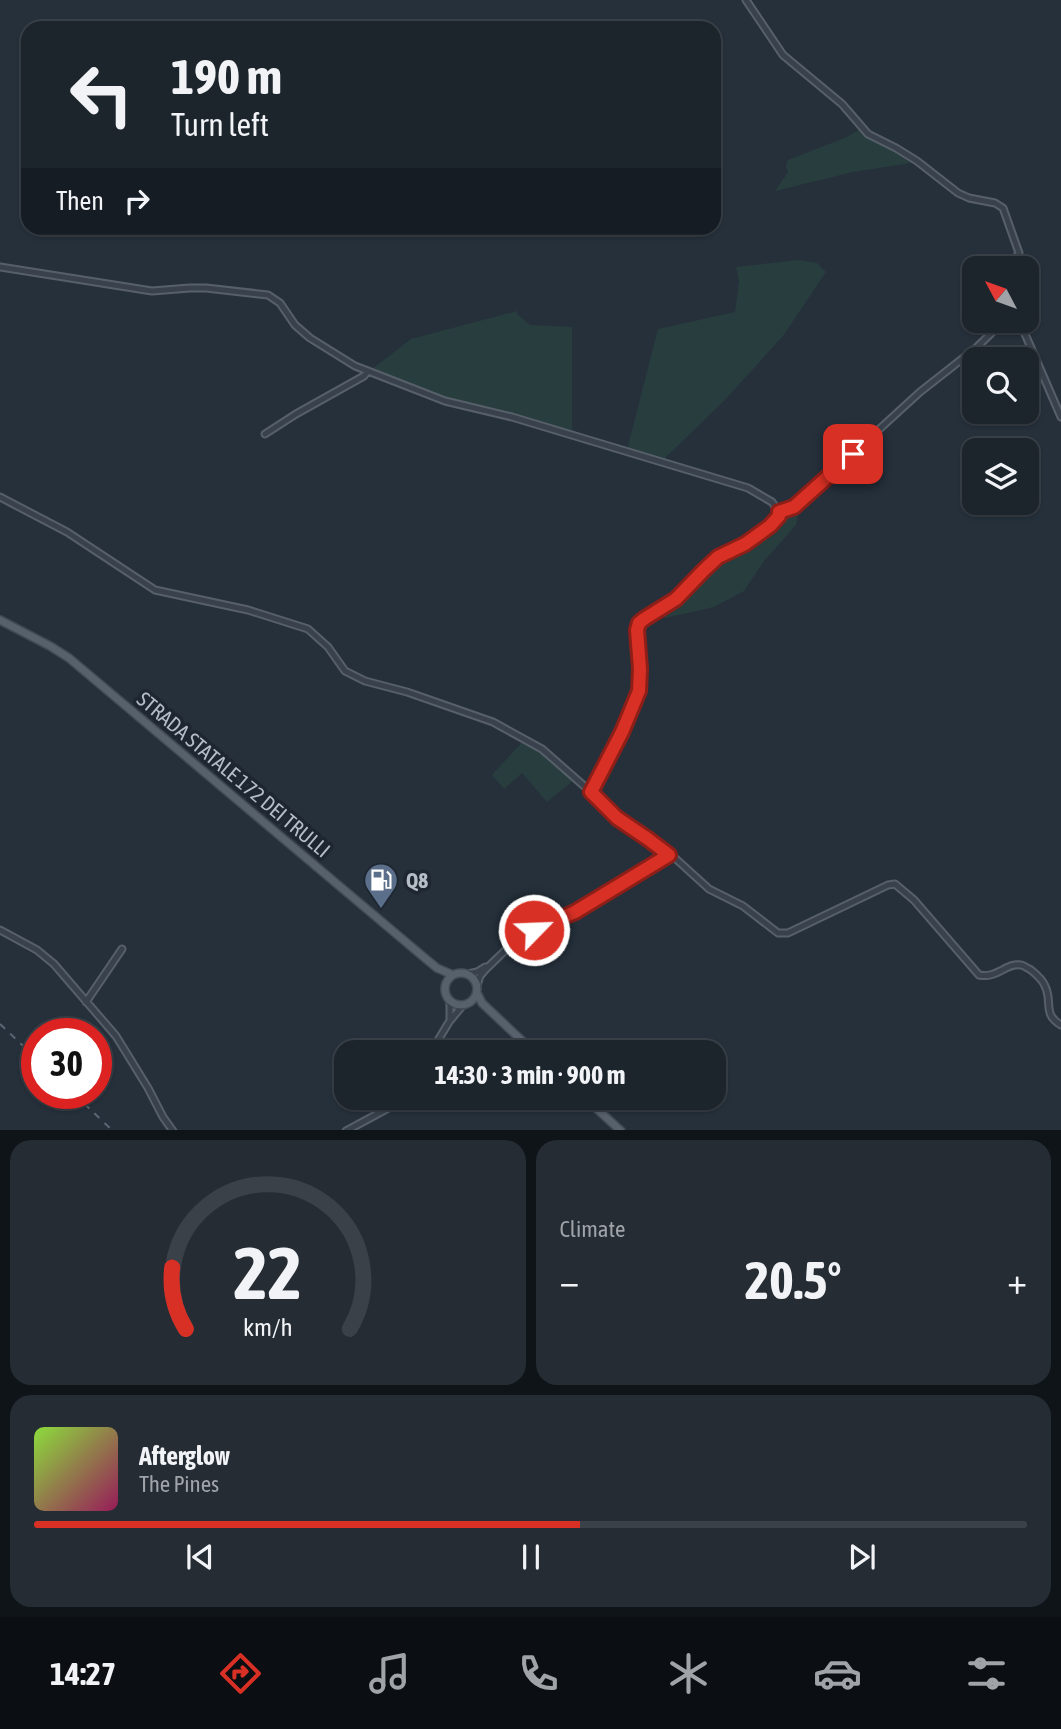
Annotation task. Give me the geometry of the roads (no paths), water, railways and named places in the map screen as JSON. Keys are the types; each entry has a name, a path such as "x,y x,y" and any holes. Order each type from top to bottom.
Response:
{"main road":[{"name":"STRADA STATALE 172 DEI TRULLI","path":"0,620 69,658 437,968 453,975 468,974"},
{"name":"STRADA STATALE 172 DEI TRULLI","path":"437,968 446,983 445,991 450,1001"},
{"path":"468,974 475,980 482,1003 521,1040"},
{"path":"446,983 453,975"},
{"path":"466,1004 475,998 477,989"},
{"path":"450,1001 458,1005 478,1007 504,1024"},
{"path":"599,1110 621,1130"}],"street":[{"path":"746,0 782,55 842,104 868,134 917,161 958,193 995,203 1003,208 1019,253 1017,256"},
{"path":"0,267 152,291 198,288 268,295 280,303 295,325 310,338 355,366 445,401 512,417 748,488 772,502 779,516 770,526 745,544 718,557 676,599 639,623 639,691 622,732 591,792"},
{"path":"779,512 794,507 920,393 992,333"},
{"path":"1025,333 1061,417"},
{"path":"265,434 364,376 368,371"},
{"path":"0,497 68,532 155,590 248,610 308,629 328,647 345,671 365,681 407,692 493,722 542,748 617,818 669,855 709,889 743,906 778,933 788,933 895,884 914,900 979,975 988,977 1012,966 1021,965 1035,974 1045,985 1049,1013 1061,1025"},
{"path":"477,989 480,976 517,939 575,912 669,855"},
{"path":"0,930 37,950 54,964 116,1036 173,1130"},
{"path":"86,1002 122,949"},
{"path":"468,974 491,964"},
{"path":"438,1040 449,1021 450,1001"},
{"path":"449,1021 466,1004"},
{"path":"346,1130 384,1110"}],"railway":[{"path":"0,1024 21,1044"},
{"path":"90,1109 112,1130"}],"place":[{"name":"Q8","path":"381,910"}]}
